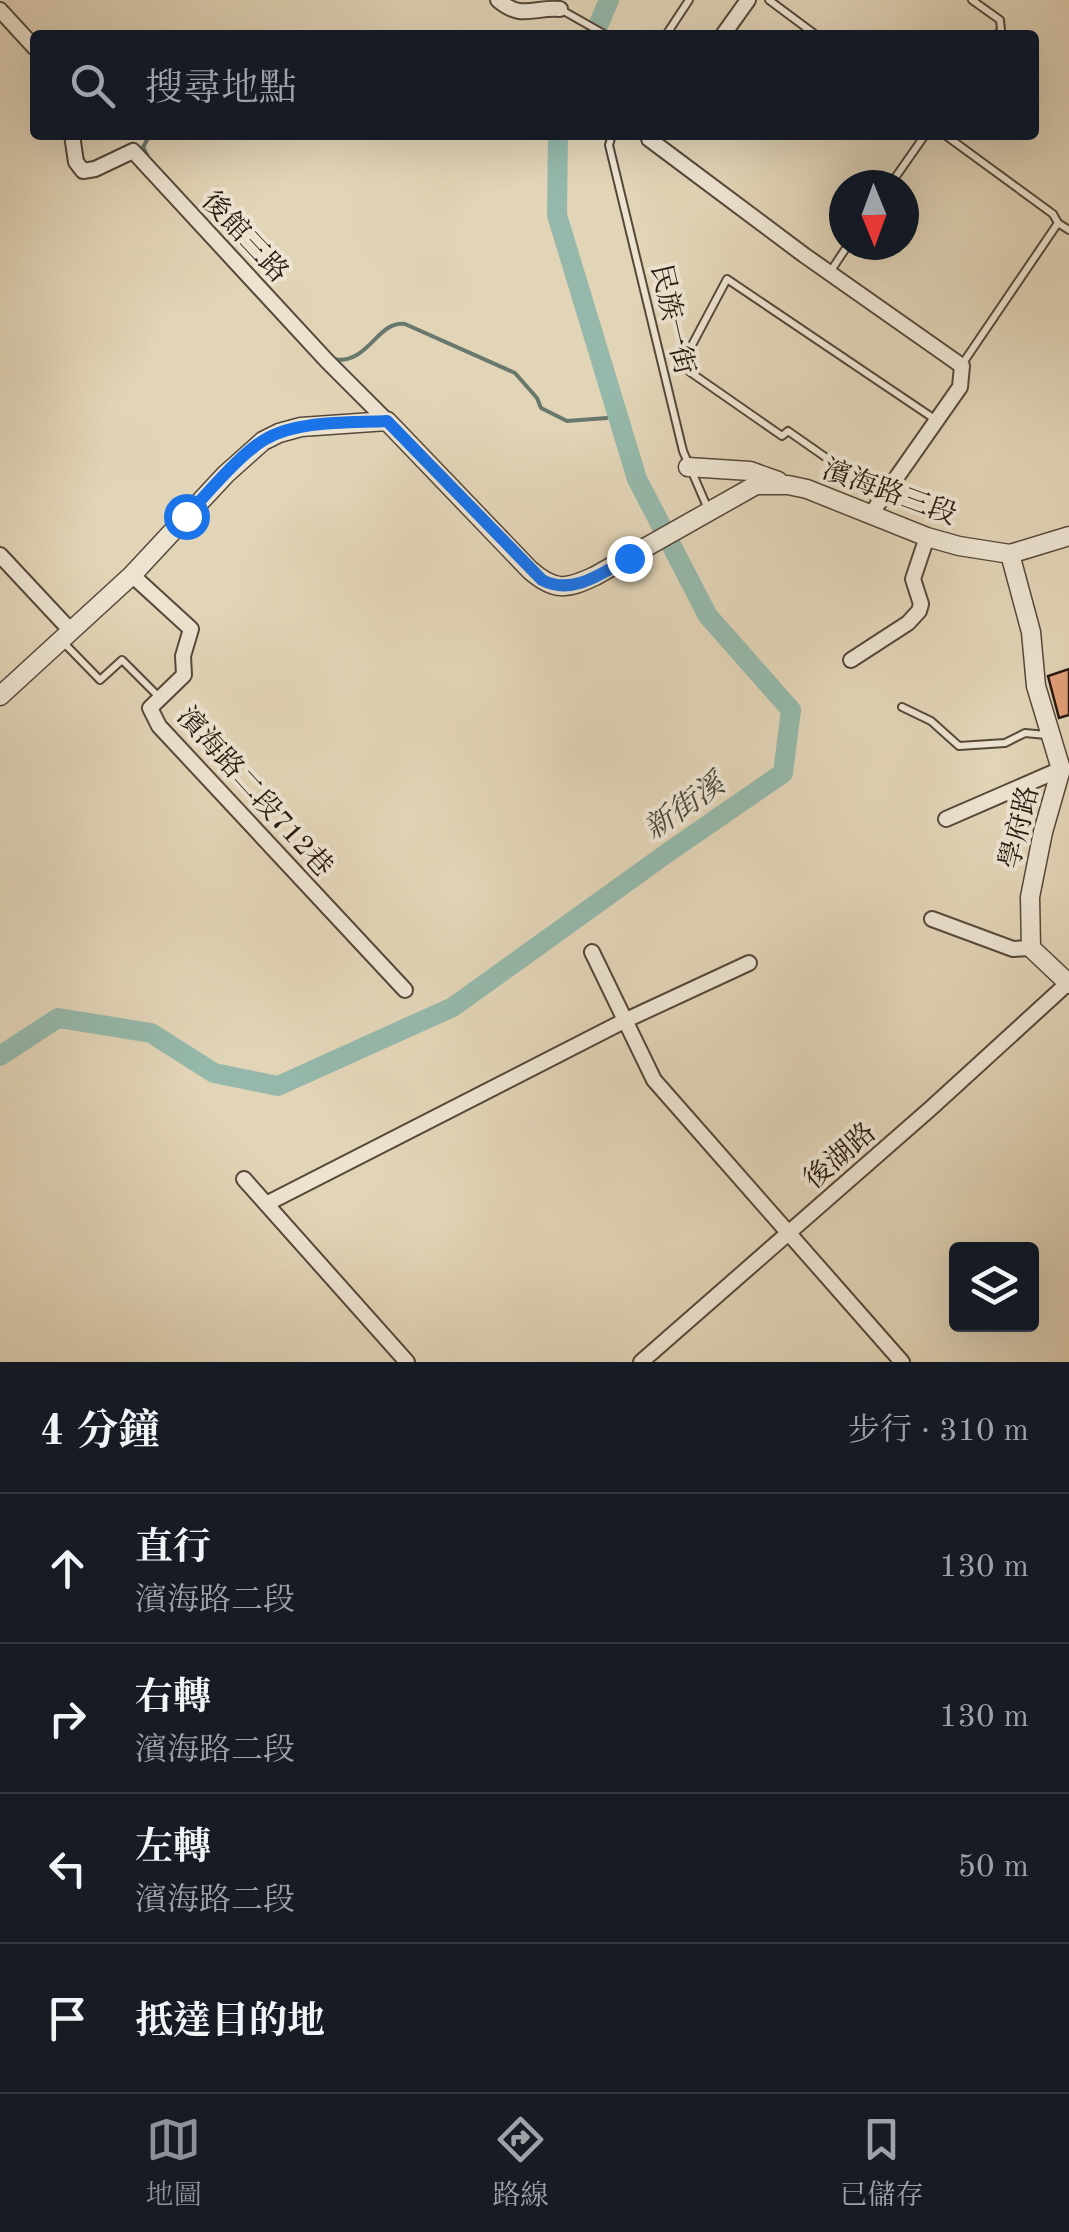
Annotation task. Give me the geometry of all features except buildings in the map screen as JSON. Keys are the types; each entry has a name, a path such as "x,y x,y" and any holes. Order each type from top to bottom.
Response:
{"street":[{"path":"498,0 514,12 560,10"},
{"path":"727,30 748,0"},
{"path":"0,10 30,43"},
{"name":"後館三路","path":"73,140 76,162 83,171 133,151 387,421"},
{"path":"650,140 962,366 960,386 870,514"},
{"path":"0,696 132,575 263,440 301,427 387,421"},
{"name":"濱海路三段","path":"387,421 542,580 562,588 629,558 756,486 807,489 959,546 1010,554 1069,536"},
{"path":"688,468 750,471 788,485"},
{"path":"851,660 919,611 921,604 913,578 928,536"},
{"name":"學府路","path":"1010,554 1031,632 1036,686 1065,765 1043,832 1030,896 1031,948"},
{"path":"0,555 66,635"},
{"name":"濱海路二段712巷","path":"132,575 190,629 182,656 184,675 150,708 159,726 405,990"},
{"path":"946,819 1065,765"},
{"path":"932,919 1013,949 1031,948 1069,983"},
{"path":"592,952 654,1080 902,1362"},
{"path":"266,1204 624,1021 749,963"},
{"name":"後湖路","path":"641,1362 1069,983"},
{"path":"244,1180 406,1362"}],"lane":[{"path":"669,30 690,0"},
{"path":"769,0 809,30"},
{"path":"972,0 1000,20 1000,30"},
{"path":"560,10 597,30"},
{"name":"民族一街","path":"610,140 682,451 703,515"},
{"path":"900,170 922,140"},
{"path":"952,140 1069,230"},
{"path":"962,366 1058,222"},
{"path":"829,272 837,260"},
{"path":"882,497 788,430 782,436 690,372 684,360 727,279 936,420"},
{"path":"66,635 100,680 122,660 160,698"},
{"path":"902,706 931,721 959,746 1005,743 1026,733 1052,736"}],"waterway":[{"name":"新街溪","path":"596,30 609,0"},
{"path":"147,140 143,147 148,157"},
{"name":"新街溪","path":"0,1056 58,1018 151,1033 214,1073 278,1086 453,1007 783,773 791,710 708,616 637,479 557,215 558,140"},
{"path":"333,359 355,356 387,329 405,324 515,373 541,408 567,421 607,418"}],"route":[{"path":"186,516 263,440 301,427 387,421 542,580 562,588 576,585 629,558"}]}
